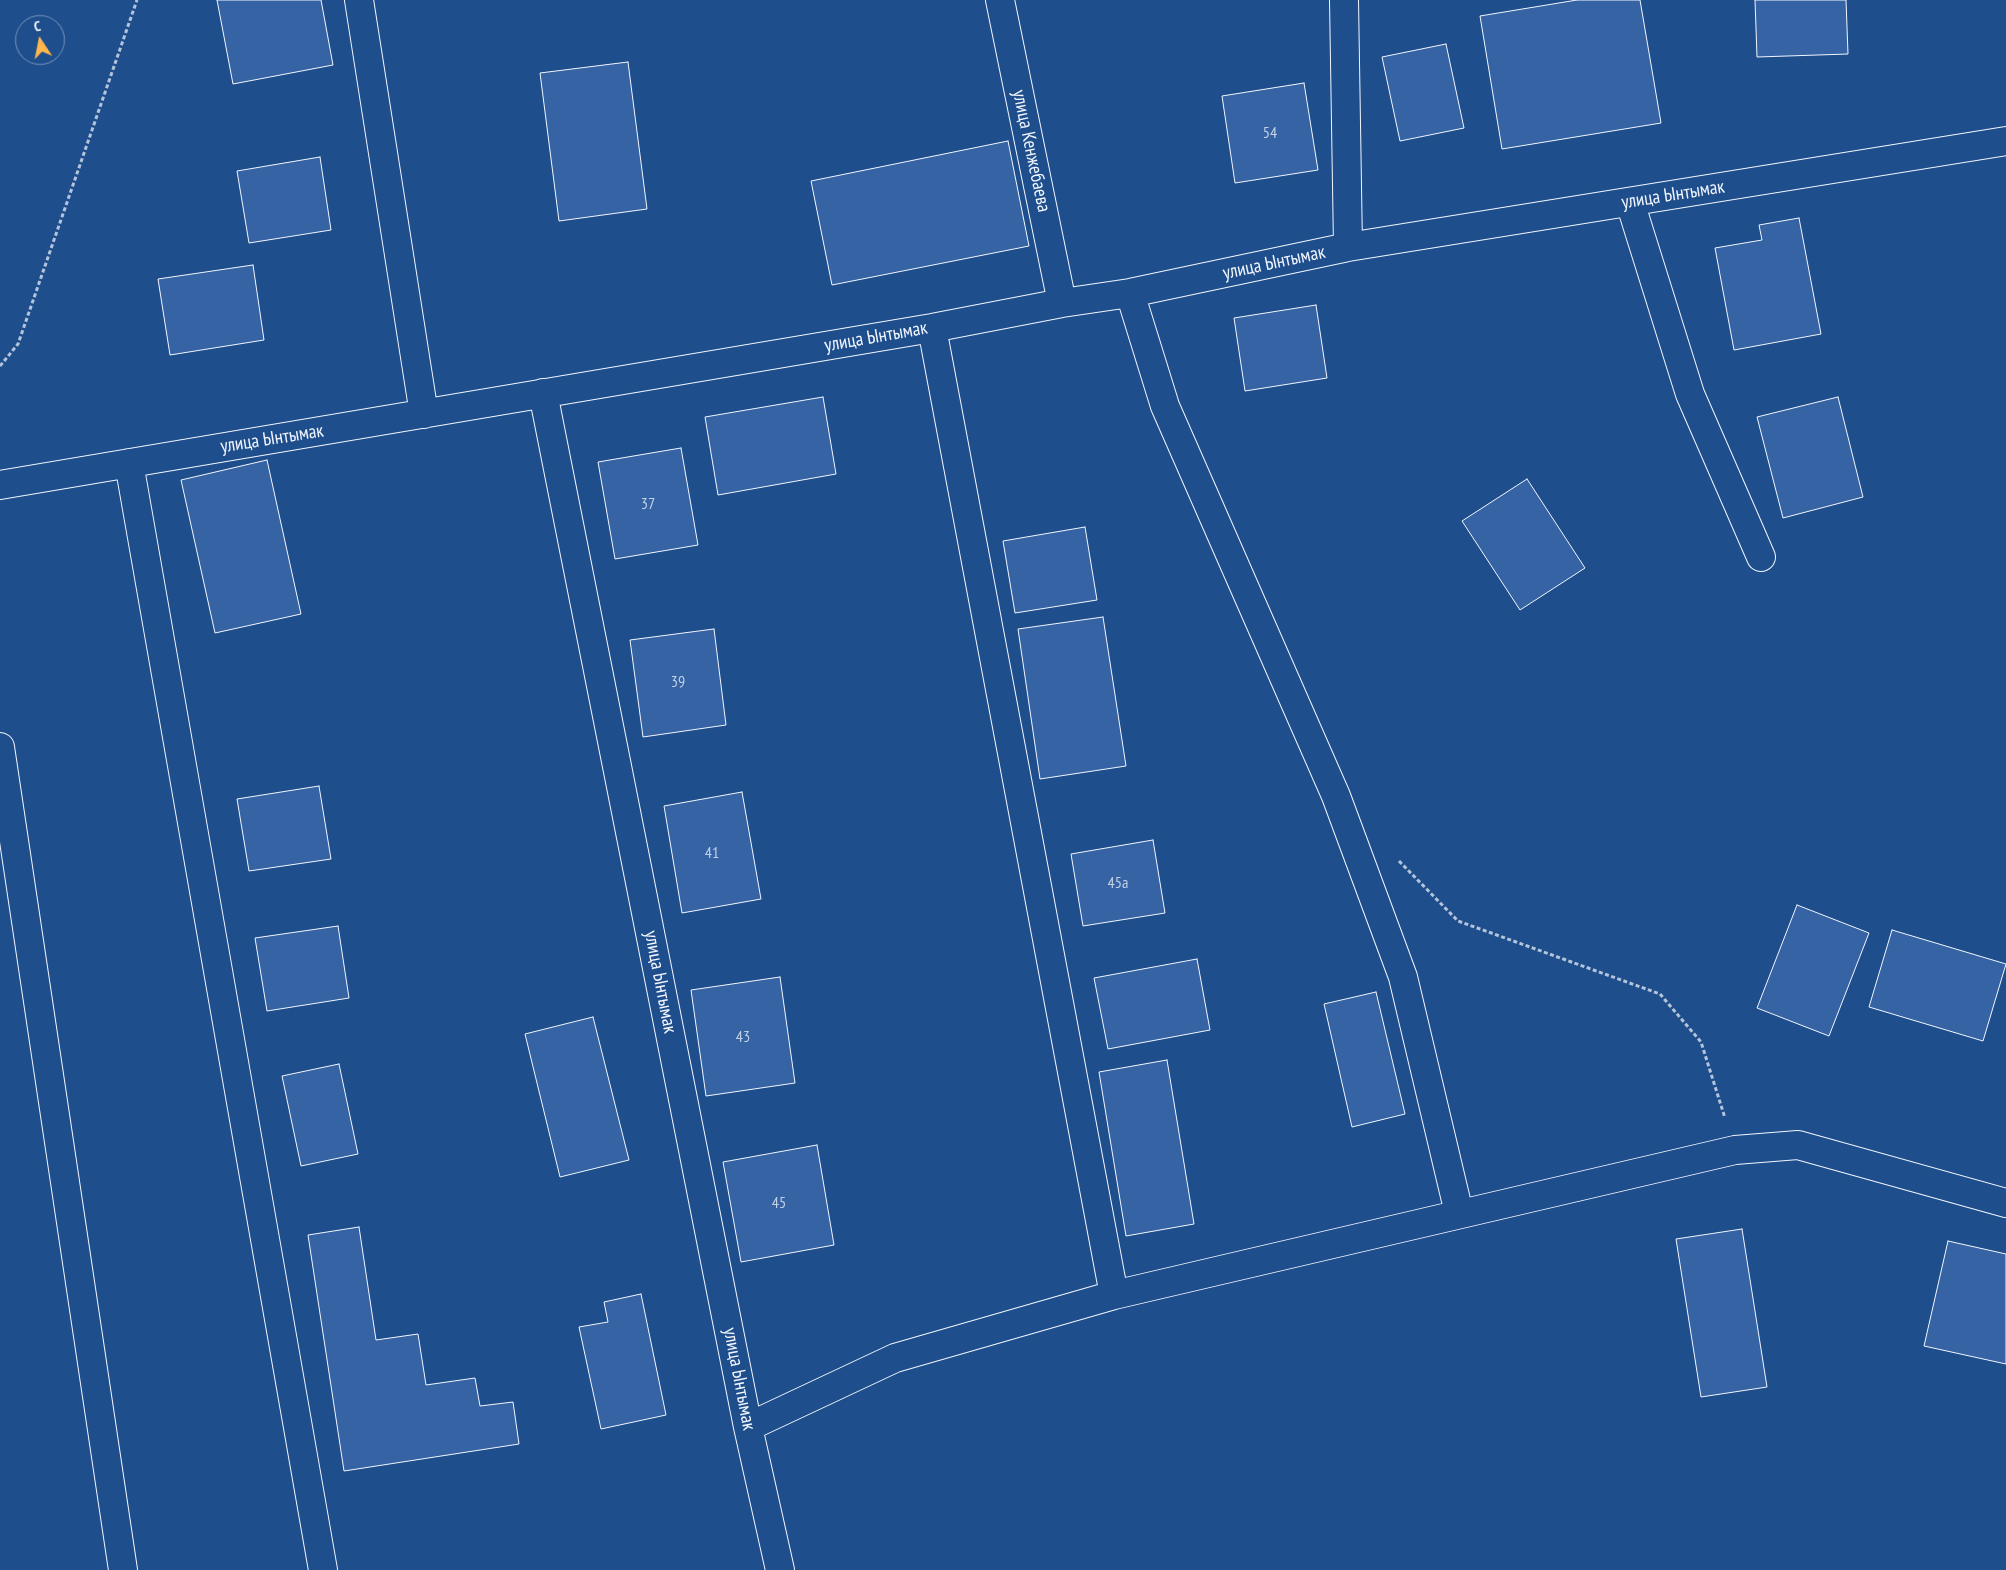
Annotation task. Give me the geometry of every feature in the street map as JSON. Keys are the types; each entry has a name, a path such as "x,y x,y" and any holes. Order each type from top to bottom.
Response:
{"street":[{"path":"359,0 424,414"},
{"name":"улица Кенжебаева","path":"1000,0 1062,303"},
{"path":"1344,0 1348,247"},
{"name":"улица Ынтымак","path":"0,485 932,328 1062,303 1130,293 1348,247 2006,141"},
{"path":"1630,202 1690,394 1761,557"},
{"path":"1130,293 1165,406 1336,796 1404,977 1460,1213"},
{"path":"932,328 1114,1295"},
{"name":"улица Ынтымак","path":"543,393 748,1427 780,1570"},
{"path":"129,463 323,1570"},
{"path":"0,747 123,1570"},
{"path":"748,1427 895,1358 1114,1295 1734,1150 1798,1145 2006,1203"}],"path":[{"path":"0,366 18,344 137,0"},
{"path":"1397,858 1458,921 1660,994 1702,1042 1734,1150"}],"building":[{"path":"217,0 321,0 333,65 233,84"},
{"path":"1577,0 1640,0 1661,123 1502,149 1480,16"},
{"path":"1755,0 1846,0 1848,54 1757,57"},
{"path":"1446,44 1464,128 1400,141 1382,57"},
{"path":"628,62 647,209 559,221 540,73"},
{"path":"1304,83 1318,170 1235,183 1222,96"},
{"path":"1008,141 1029,246 832,285 811,181"},
{"path":"320,157 331,230 249,243 237,171"},
{"path":"1799,218 1821,334 1734,350 1715,248 1762,240 1759,225"},
{"path":"253,265 264,340 170,355 158,279"},
{"path":"1316,305 1327,378 1245,391 1234,318"},
{"path":"823,397 836,474 718,495 705,417"},
{"path":"1838,397 1863,497 1783,518 1757,417"},
{"path":"681,448 698,545 615,559 598,462"},
{"path":"267,460 301,614 215,633 181,480"},
{"path":"1527,479 1585,568 1520,610 1462,521"},
{"path":"1085,527 1097,600 1015,613 1003,541"},
{"path":"1103,617 1126,766 1040,779 1018,629"},
{"path":"714,629 726,725 643,737 630,640"},
{"path":"319,786 331,859 249,871 237,799"},
{"path":"742,792 761,899 682,913 664,806"},
{"path":"1153,840 1165,913 1083,926 1071,854"},
{"path":"1797,905 1869,933 1829,1036 1757,1008"},
{"path":"338,926 349,998 267,1011 255,938"},
{"path":"1892,930 2006,964 1983,1041 1869,1007"},
{"path":"1197,959 1210,1030 1108,1049 1094,978"},
{"path":"780,977 795,1083 706,1096 691,990"},
{"path":"1376,992 1405,1114 1352,1127 1324,1004"},
{"path":"593,1017 629,1160 560,1177 525,1034"},
{"path":"1167,1060 1194,1224 1126,1236 1099,1072"},
{"path":"339,1064 358,1154 301,1166 282,1076"},
{"path":"817,1145 834,1245 741,1262 723,1162"},
{"path":"359,1227 376,1340 418,1334 426,1385 475,1378 480,1406 513,1402 519,1444 344,1471 308,1235"},
{"path":"1742,1229 1767,1387 1701,1397 1676,1239"},
{"path":"1948,1241 2006,1254 2006,1364 1924,1346"},
{"path":"641,1294 666,1415 601,1429 579,1327 608,1322 604,1302"}]}
